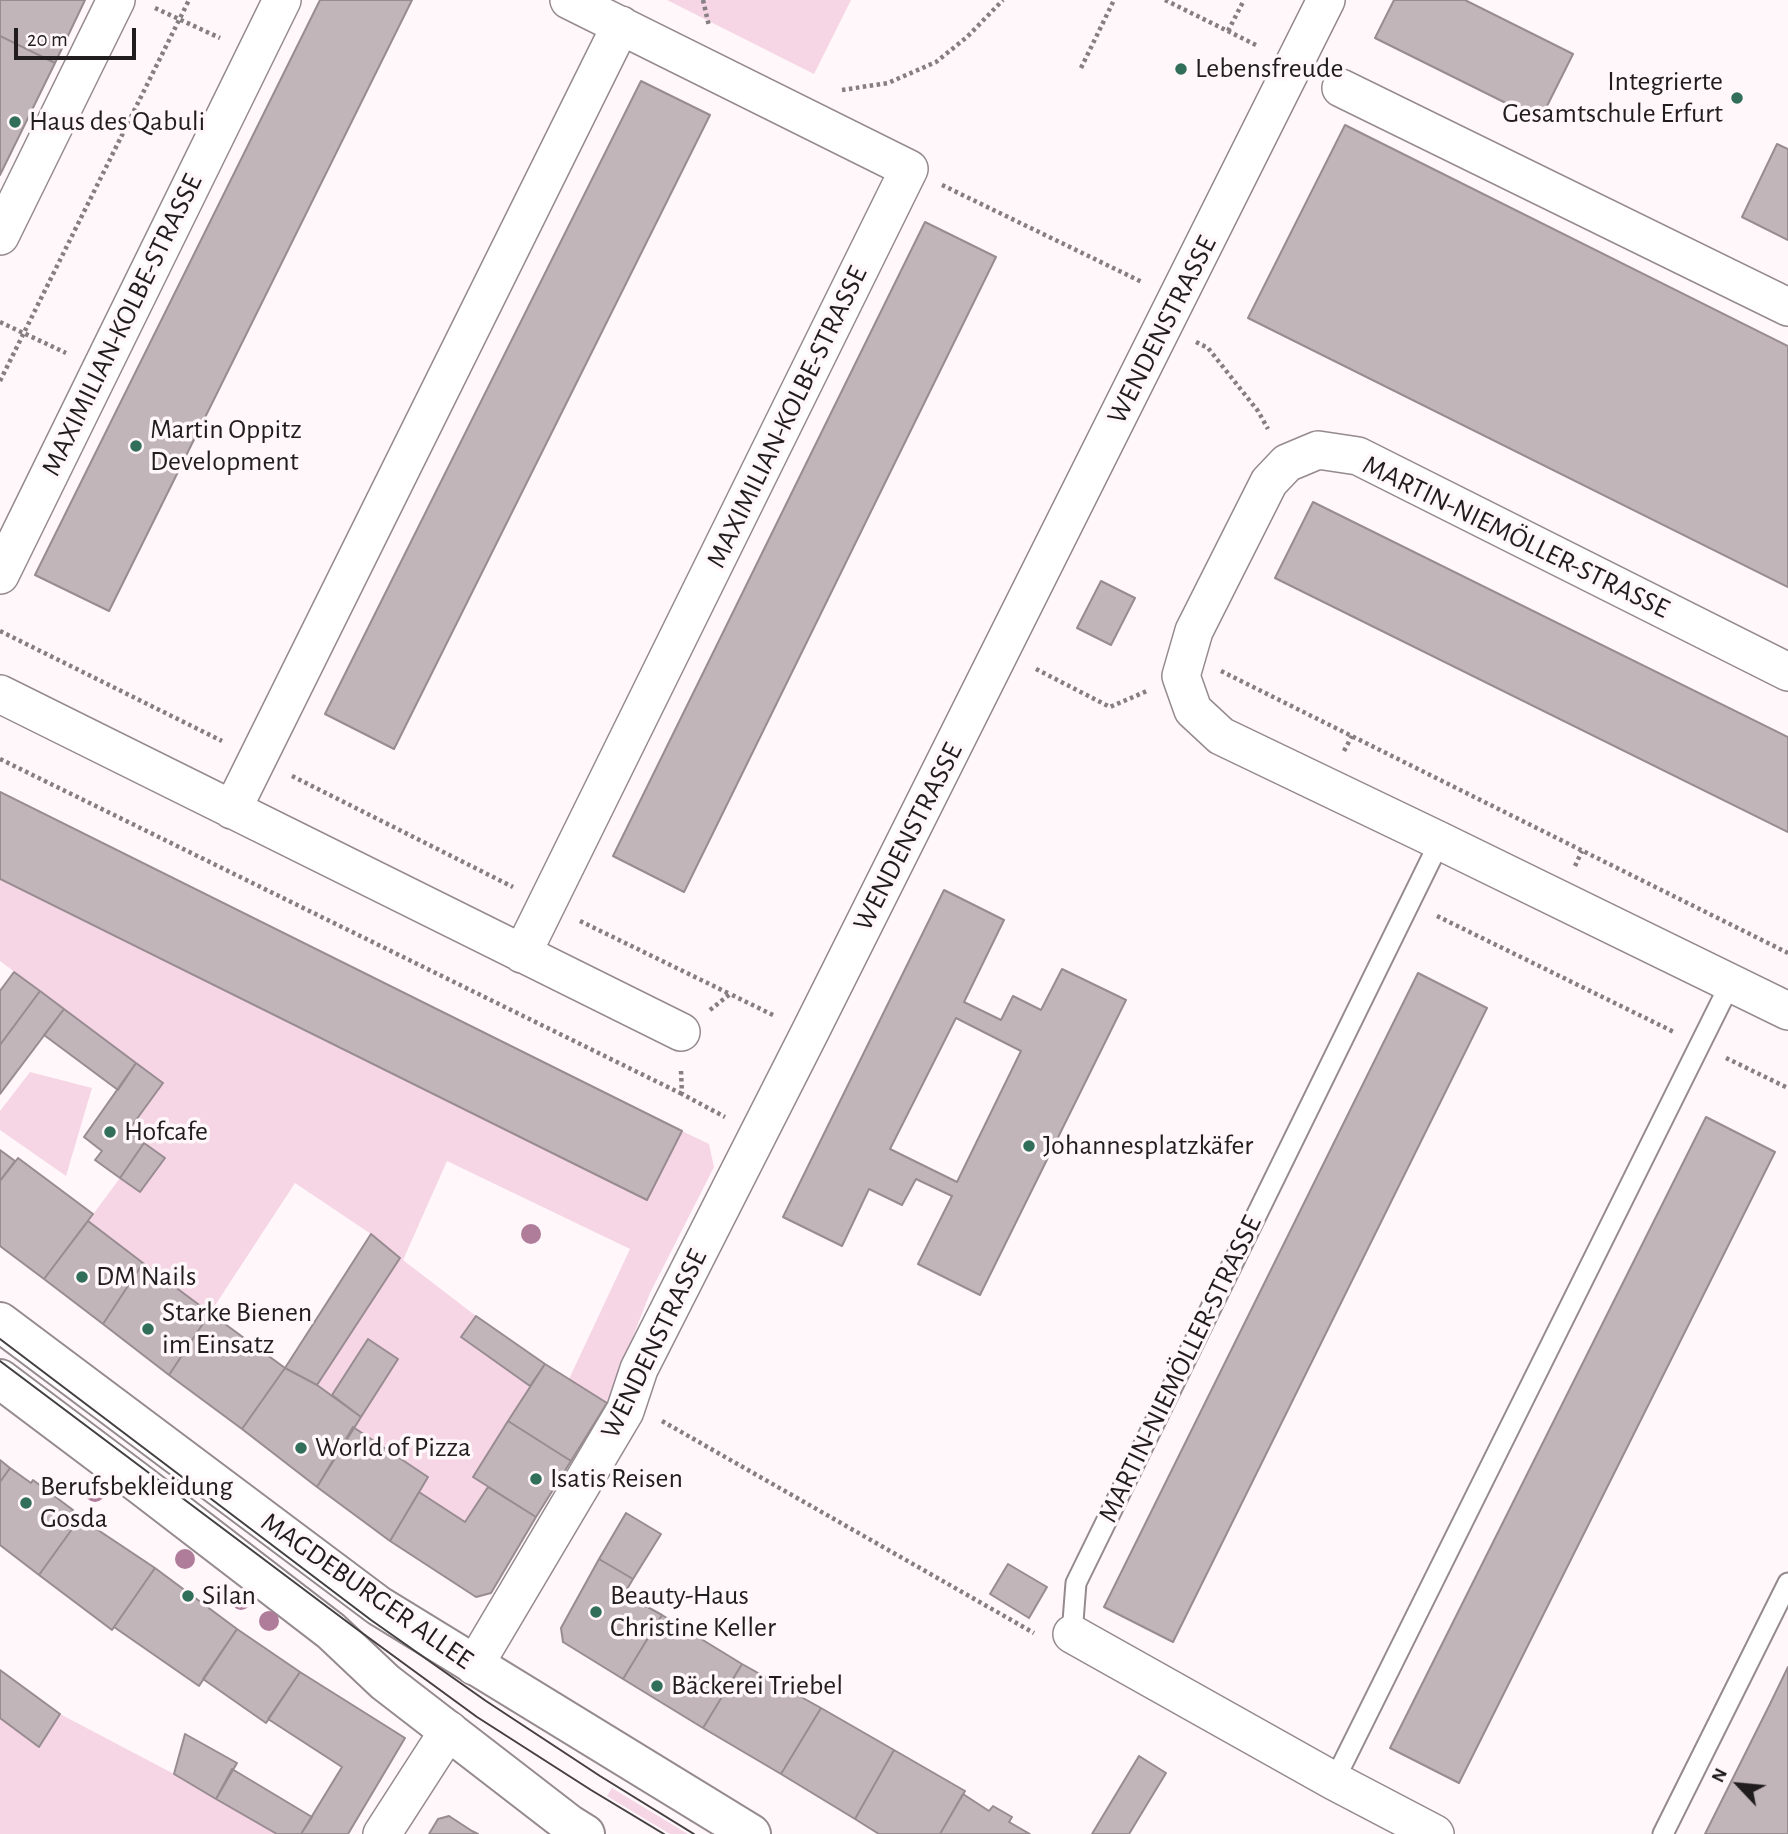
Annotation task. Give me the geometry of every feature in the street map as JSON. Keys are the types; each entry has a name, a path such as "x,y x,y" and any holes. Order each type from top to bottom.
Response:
{"main road":[{"name":"MAGDEBURGER ALLEE","path":"0,1322 379,1606 751,1834"},
{"name":"MAGDEBURGER ALLEE","path":"0,1379 331,1630 385,1682 585,1834"}],"street":[{"name":"MAXIMILIAN-KOLBE-STRASSE","path":"0,575 282,0"},
{"path":"569,0 909,169"},
{"name":"WENDENSTRASSE","path":"474,1666 625,1411 639,1369 1326,0"},
{"path":"0,236 132,2"},
{"path":"232,810 621,24"},
{"path":"1341,88 1788,307"},
{"name":"MAXIMILIAN-KOLBE-STRASSE","path":"522,954 909,169"},
{"name":"MARTIN-NIEMÖLLER-STRASSE","path":"1181,676 1194,631 1269,482 1287,463 1318,450 1358,457 1788,672"},
{"path":"1181,676 1193,710 1220,736 1788,1011"},
{"path":"0,694 681,1032"},
{"path":"1072,1634 1334,1782 1435,1834"},
{"path":"382,1834 449,1730"}],"lane":[{"name":"MARTIN-NIEMÖLLER-STRASSE","path":"1072,1634 1076,1583 1440,841"},
{"path":"1334,1782 1731,982"},
{"path":"1664,1834 1788,1583"}],"path":[{"path":"0,381 188,0"},
{"path":"703,0 710,32"},
{"path":"841,90 888,83 936,62 967,37 1003,0"},
{"path":"1081,68 1114,0"},
{"path":"1165,0 1175,2 1228,32 1294,64"},
{"path":"1228,32 1244,0"},
{"path":"132,2 179,19 255,55"},
{"path":"909,169 1171,312 1208,348 1258,411 1287,463"},
{"path":"0,322 100,370"},
{"path":"0,631 810,1032"},
{"path":"1001,651 1110,707 1181,676 1214,668 1788,953"},
{"path":"0,759 682,1094"},
{"path":"1410,903 1788,1088"},
{"path":"681,1032 730,994"},
{"path":"697,1103 711,1110"},
{"path":"625,1411 648,1412 1038,1636 1072,1634"}],"shaded area":[{"path":"667,0 851,0 814,74"},
{"path":"0,879 647,1200 682,1131 709,1144 714,1167 650,1293 607,1403 569,1379 630,1249 447,1161 403,1260 545,1364 473,1477 488,1487 465,1522 419,1492 428,1476 353,1427 398,1359 368,1339 332,1395 317,1385 400,1258 371,1234 295,1183 210,1313 88,1221 120,1178 140,1192 165,1158 128,1131 163,1083 0,961"},
{"path":"30,1072 92,1088 66,1176 0,1130 0,1111"},
{"path":"60,1714 174,1774 277,1834 0,1834 0,1718 39,1747"},
{"path":"612,1788 688,1834 670,1834 607,1796"}],"building":[{"path":"0,0 85,0 55,63 0,36"},
{"path":"320,0 412,0 109,611 35,575"},
{"path":"1394,0 1465,0 1573,54 1540,120 1375,38"},
{"path":"0,36 55,63 0,175"},
{"path":"641,81 710,115 394,749 325,714"},
{"path":"1345,125 1788,346 1788,587 1248,318"},
{"path":"1777,144 1788,149 1788,240 1742,217"},
{"path":"925,222 996,257 684,892 613,856"},
{"path":"1313,502 1788,737 1788,832 1275,578"},
{"path":"1101,581 1135,598 1111,645 1077,628"},
{"path":"0,792 682,1131 647,1200 0,879"},
{"path":"944,890 1004,920 964,1002 1001,1020 1013,996 1041,1010 1062,969 1126,1000 980,1295 918,1264 952,1196 916,1179 902,1205 869,1189 842,1246 783,1217","holes":["956,1018 1021,1051 957,1182 890,1149"]},
{"path":"14,972 40,991 0,1045 0,991"},
{"path":"1418,973 1487,1008 1173,1642 1104,1607"},
{"path":"40,991 64,1009 0,1094 0,1045"},
{"path":"64,1009 136,1063 118,1090 44,1035"},
{"path":"136,1063 163,1083 128,1131 144,1143 120,1178 95,1160 102,1151 84,1137"},
{"path":"1706,1117 1775,1152 1459,1783 1390,1748"},
{"path":"144,1143 165,1158 140,1192 120,1178"},
{"path":"0,1150 15,1161 0,1181"},
{"path":"18,1158 93,1214 44,1279 0,1246 0,1181"},
{"path":"88,1221 143,1263 103,1324 44,1279"},
{"path":"371,1234 400,1258 317,1385 285,1368"},
{"path":"143,1263 210,1313 169,1375 103,1324"},
{"path":"210,1313 285,1368 242,1429 169,1375"},
{"path":"476,1316 545,1364 530,1386 461,1337"},
{"path":"368,1339 398,1359 361,1417 332,1395"},
{"path":"545,1364 607,1403 571,1461 508,1421"},
{"path":"285,1368 317,1385 361,1417 317,1487 242,1429"},
{"path":"508,1421 571,1461 536,1517 473,1477"},
{"path":"353,1427 428,1477 390,1541 317,1487"},
{"path":"0,1460 10,1468 0,1482"},
{"path":"10,1468 31,1483 33,1480 80,1518 39,1575 0,1545 0,1482"},
{"path":"488,1487 536,1517 491,1593 476,1597 390,1541 419,1492 465,1522"},
{"path":"626,1513 661,1534 633,1579 599,1559"},
{"path":"80,1518 155,1568 112,1630 39,1575"},
{"path":"599,1559 633,1579 624,1594 662,1615 623,1679 563,1642 561,1628"},
{"path":"1008,1564 1047,1587 1029,1618 990,1594"},
{"path":"155,1568 237,1629 199,1686 114,1627"},
{"path":"662,1615 742,1664 703,1728 623,1679"},
{"path":"237,1629 300,1672 266,1723 203,1679"},
{"path":"742,1664 821,1708 781,1774 703,1728"},
{"path":"1788,1667 1788,1834 1705,1834 1770,1704"},
{"path":"0,1670 60,1714 39,1747 0,1718"},
{"path":"300,1672 405,1738 348,1834 301,1834 342,1767 268,1719"},
{"path":"821,1708 894,1750 855,1819 781,1774"},
{"path":"185,1734 237,1763 216,1799 174,1774"},
{"path":"894,1750 965,1791 940,1834 879,1834 855,1819"},
{"path":"1139,1756 1166,1773 1129,1834 1092,1834"},
{"path":"232,1769 312,1817 301,1834 277,1834 216,1799"},
{"path":"963,1794 989,1811 993,1806 1012,1817 1009,1822 1030,1834 940,1834"},
{"path":"449,1816 478,1834 429,1834 438,1819"}],"tram line":[{"path":"0,1339 371,1620 486,1701 694,1834"},
{"path":"0,1361 477,1717 664,1834"}],"place":[{"name":"Lebensfreude","path":"1181,69"},
{"name":"Integrierte Gesamtschule Erfurt","path":"1737,98"},
{"name":"Haus des Qabuli","path":"15,122"},
{"name":"Martin Oppitz Development","path":"136,446"},
{"name":"Hofcafe","path":"110,1132"},
{"name":"Johannesplatzkäfer","path":"1029,1146"},
{"name":"DM Nails","path":"82,1277"},
{"name":"Starke Bienen im Einsatz","path":"148,1329"},
{"name":"World of Pizza","path":"301,1448"},
{"name":"Isatis Reisen","path":"536,1479"},
{"name":"Berufsbekleidung Gosda","path":"26,1503"},
{"name":"Silan","path":"188,1596"},
{"name":"Beauty-Haus Christine Keller","path":"596,1612"},
{"name":"Bäckerei Triebel","path":"657,1686"}]}
